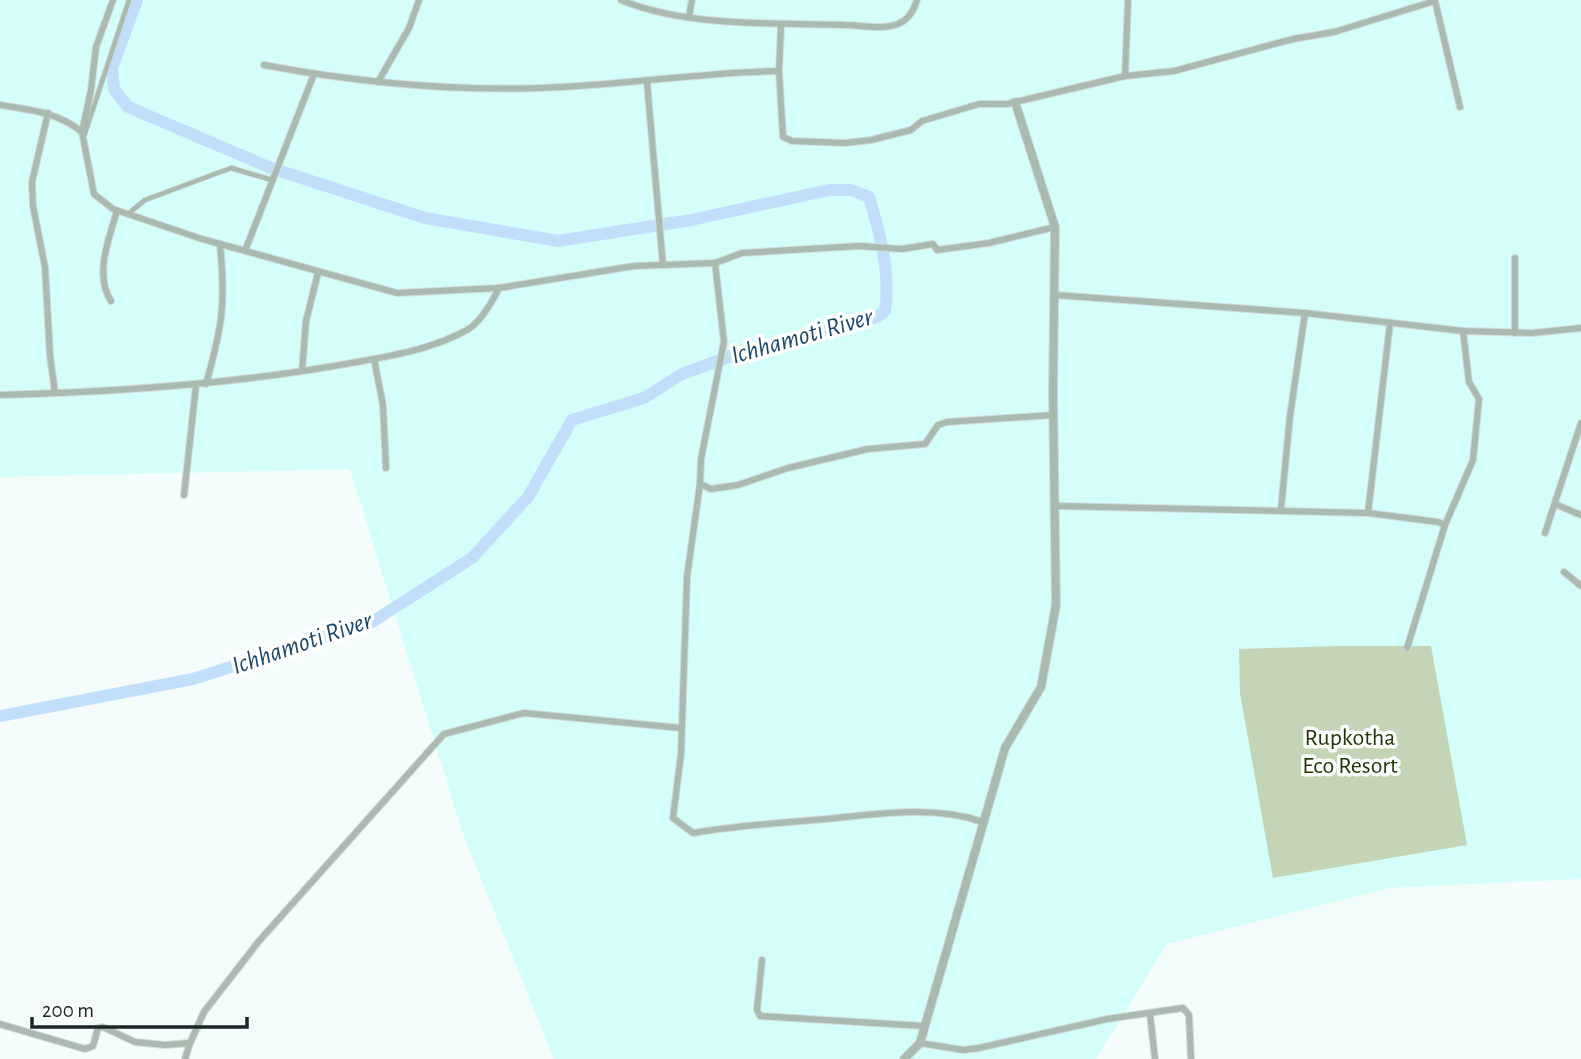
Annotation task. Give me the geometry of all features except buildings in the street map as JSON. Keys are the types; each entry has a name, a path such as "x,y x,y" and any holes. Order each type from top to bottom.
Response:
{"street":[{"path":"113,0 96,47 83,135 94,194 117,211 219,245 397,293 499,288 594,271 715,263 742,253 859,246 887,249 933,244 937,250 956,249 1055,227"},
{"path":"83,135 129,0"},
{"path":"378,82 409,28 419,0"},
{"path":"621,0 653,12 781,26 897,25 914,10 917,0"},
{"path":"689,16 692,0"},
{"path":"1125,76 1129,32 1128,0"},
{"path":"781,26 779,71 783,137 792,141 845,143 871,140 911,130 922,121 979,104 1016,102 1125,76 1174,71 1293,39 1335,32 1436,1 1460,107"},
{"path":"264,65 314,74 443,88 541,88 779,71"},
{"path":"245,251 279,158 314,74"},
{"path":"647,82 663,265"},
{"path":"904,1059 920,1043 1005,748 1041,687 1056,605 1055,227 1016,102"},
{"path":"0,105 48,113 66,120 83,135"},
{"path":"48,113 32,182 33,206 45,267 55,393"},
{"path":"128,215 145,200 231,168 272,180"},
{"path":"111,301 106,294 103,270 117,211"},
{"path":"206,384 222,322 225,297 219,245"},
{"path":"1515,258 1515,333"},
{"path":"715,263 724,342 701,459 686,589 681,754 673,818 688,831 765,821 923,813 961,814 983,822"},
{"path":"302,371 306,321 318,273"},
{"path":"0,395 196,386 374,359 436,345 471,328 492,303 499,288"},
{"path":"1055,295 1305,313 1463,331 1515,333 1581,328"},
{"path":"1281,509 1290,416 1305,313"},
{"path":"1368,513 1384,397 1390,323"},
{"path":"1407,648 1445,525 1473,460 1479,399 1469,382 1463,331"},
{"path":"374,359 383,405 386,468"},
{"path":"184,495 196,386"},
{"path":"700,484 712,489 738,485 788,468 868,449 925,444 938,425 947,422 1054,415"},
{"path":"1545,533 1581,423"},
{"path":"1555,504 1581,515"},
{"path":"1056,506 1368,513 1445,525"},
{"path":"1564,572 1581,586"},
{"path":"185,1059 204,1012 259,941 377,811 422,755 444,734 524,713 681,728"},
{"path":"762,960 757,1010 760,1016 924,1026"},
{"path":"920,1043 970,1049 1107,1019 1177,1008 1187,1011 1191,1059"},
{"path":"1150,1014 1155,1059"},
{"path":"0,1024 85,1049 93,1045 98,1028 103,1027 135,1042 165,1045 190,1043"}],"shaded area":[{"path":"0,0 1581,0 1581,879 1389,888 1167,944 1096,1059 554,1059 463,834 350,469 0,477"}],"green space":[{"name":"Rupkotha Eco Resort","path":"1431,646 1467,845 1273,878 1240,693 1239,649"}],"waterway":[{"name":"Ichhamoti River","path":"0,716 193,679 372,622 472,558 528,497 572,420 644,398 682,374 737,354 877,317 885,311 887,283 873,211 869,197 851,190 829,190 691,220 558,241 425,218 271,168 128,107 114,89 112,68 137,0"}]}
